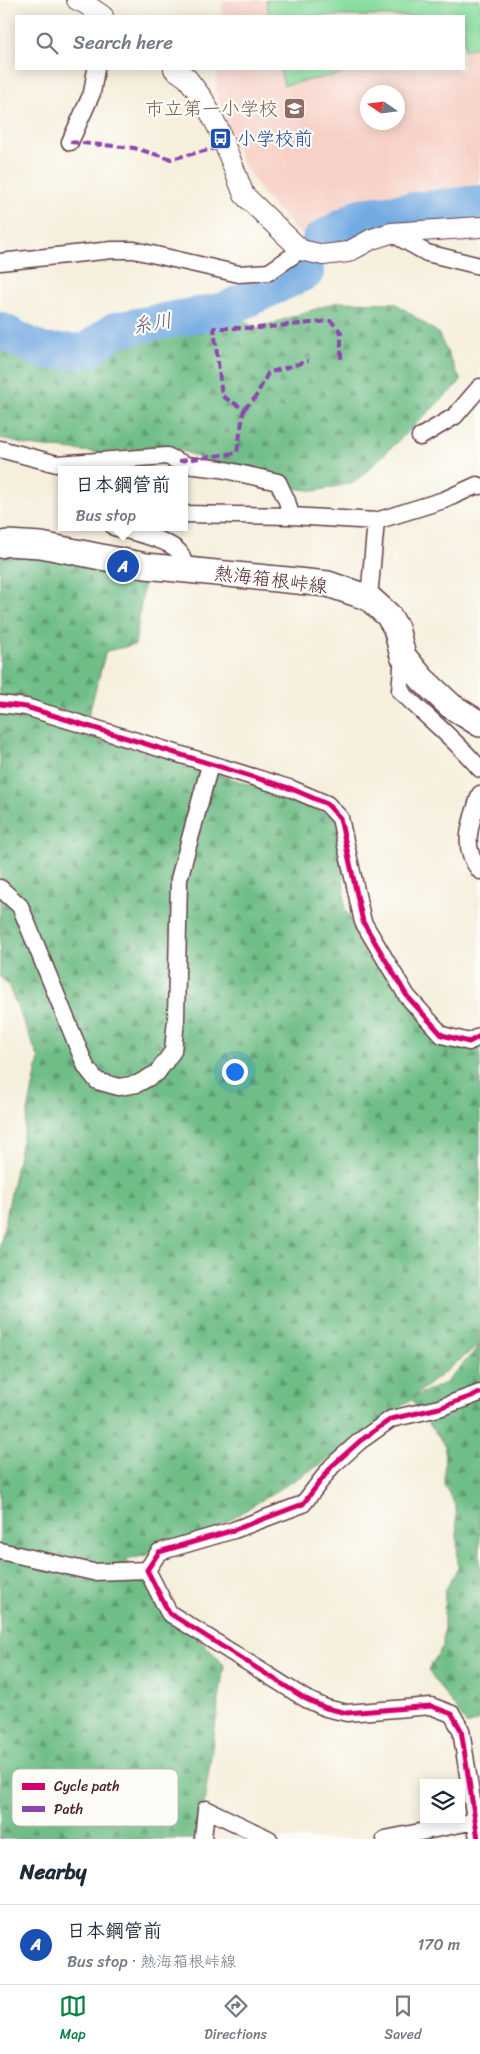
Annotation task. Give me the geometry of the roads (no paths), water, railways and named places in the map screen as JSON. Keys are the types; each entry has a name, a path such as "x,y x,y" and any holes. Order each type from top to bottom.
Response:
{"main road":[{"name":"熱海箱根峠線","path":"0,545 7,543 41,545 146,566 328,584 369,598 388,615 396,628 403,656 422,679 451,706 480,724"}],"street":[{"path":"81,6 101,15"},
{"path":"70,142 92,93 96,70"},
{"path":"175,70 187,78 203,99 219,130 244,195 301,250 323,255 348,252 372,239 390,233 480,227"},
{"path":"390,233 426,254 480,266"},
{"path":"0,262 112,250 134,250 239,274 269,272 301,250"},
{"path":"420,437 455,416 480,387"},
{"path":"0,449 57,464 167,456 186,465 221,469 278,482 287,501 291,516"},
{"path":"188,514 291,516 376,521 444,500 477,485 480,486"},
{"path":"369,598 376,521"},
{"path":"128,531 175,548 182,556 183,569"},
{"path":"403,656 400,691 460,746 480,768"},
{"path":"0,704 26,707 292,789 327,804 340,818 363,922 407,996 442,1035 469,1042 480,1036"},
{"path":"0,888 20,906 86,1067 97,1081 119,1087 137,1084 157,1073 173,1051 176,1019 179,879 210,765"},
{"path":"480,794 467,836 474,864 480,871"},
{"path":"147,1570 159,1552 234,1530 303,1504 332,1466 360,1441 391,1419 440,1408 480,1393"},
{"path":"0,1551 93,1572 147,1570"},
{"path":"147,1570 169,1613 306,1699 326,1708 347,1713 431,1706 452,1714 461,1730 478,1839"},
{"path":"203,1839 206,1809 269,1839"},
{"path":"385,1839 474,1821"}],"waterway":[{"name":"糸川","path":"320,240 361,216 480,203"},
{"name":"糸川","path":"0,330 44,352 86,351 115,330 225,310 306,272"}],"place":[{"name":"市立第一小学校","path":"294,108"},
{"name":"小学校前","path":"221,138"},
{"name":"日本鋼管前","path":"123,566"}]}
